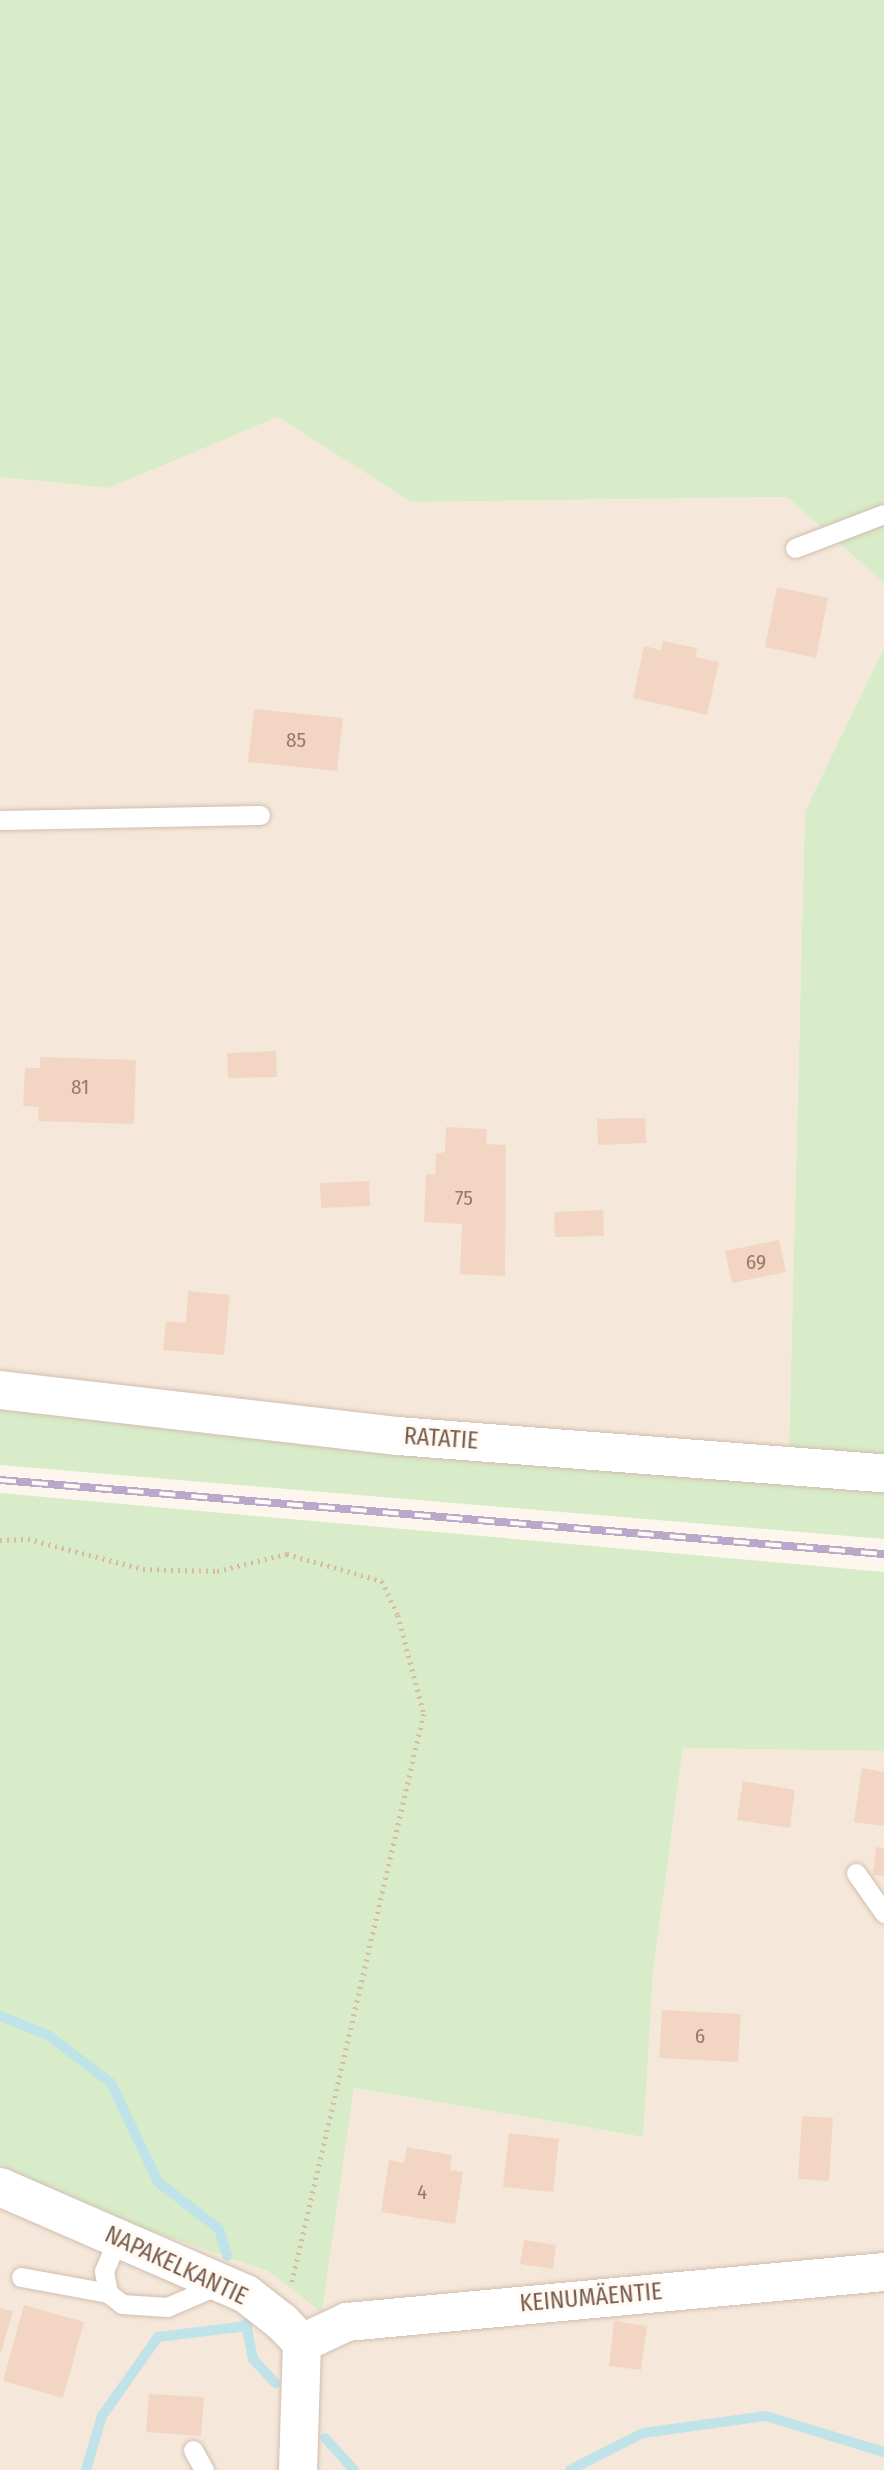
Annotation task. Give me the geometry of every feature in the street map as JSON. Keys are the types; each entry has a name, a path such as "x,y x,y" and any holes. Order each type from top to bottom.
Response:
{"street":[{"name":"RATATIE","path":"0,1390 398,1436 884,1473"},
{"name":"NAPAKELKANTIE","path":"0,2187 222,2284 292,2332"},
{"name":"KEINUMÄENTIE","path":"292,2332 347,2322 884,2272"},
{"path":"292,2332 298,2470"}],"lane":[{"path":"795,548 884,514"},
{"path":"0,820 260,815"},
{"path":"856,1873 884,1913"},
{"path":"108,2292 104,2271 118,2238"},
{"path":"21,2277 108,2292 138,2309 167,2307 222,2284"},
{"path":"193,2450 204,2470"}],"path":[{"path":"0,1540 28,1539 143,1569 217,1571 287,1554 382,1580 398,1615 424,1714 324,2164 292,2332"}],"shaded area":[{"path":"278,417 411,502 787,497 884,583 884,648 805,811 789,1448 422,1424 0,1381 0,477 109,488"},
{"path":"683,1748 884,1751 884,2470 0,2470 0,2164 109,2217 268,2271 322,2313 354,2088 642,2137 653,1974"}],"green space":[{"path":"0,0 884,0 884,583 787,497 411,502 278,417 109,488 0,477"},
{"path":"884,648 884,1456 789,1448 805,811"},
{"path":"0,1398 884,1471 884,1539 0,1465"},
{"path":"0,1493 884,1572 884,1751 683,1748 653,1974 643,2137 354,2088 322,2313 268,2271 109,2217 0,2164"}],"building":[{"path":"777,587 828,598 816,658 765,647"},
{"path":"663,641 697,648 695,657 719,662 707,715 633,698 644,646 661,650"},
{"path":"254,709 343,718 337,771 248,762"},
{"path":"276,1051 277,1077 228,1078 227,1053"},
{"path":"40,1057 136,1060 134,1124 38,1121 39,1107 23,1106 25,1068 40,1068"},
{"path":"645,1118 646,1143 598,1145 597,1119"},
{"path":"446,1127 487,1129 486,1144 506,1145 505,1276 460,1274 462,1224 424,1222 426,1174 435,1175 436,1154 445,1152"},
{"path":"369,1181 370,1206 321,1208 320,1183"},
{"path":"603,1210 604,1236 555,1237 554,1212"},
{"path":"779,1240 786,1272 732,1283 725,1251"},
{"path":"188,1291 230,1295 224,1355 163,1350 166,1321 186,1323"},
{"path":"862,1768 884,1772 884,1826 854,1822"},
{"path":"743,1781 795,1790 790,1828 737,1820"},
{"path":"876,1847 884,1848 884,1876 873,1875"},
{"path":"662,2010 741,2014 738,2062 659,2058"},
{"path":"802,2116 833,2118 829,2181 798,2179"},
{"path":"509,2133 559,2139 553,2192 503,2187"},
{"path":"407,2147 452,2155 450,2170 463,2172 455,2224 381,2212 389,2160 404,2163"},
{"path":"524,2240 556,2245 553,2269 520,2264"},
{"path":"24,2305 84,2322 63,2398 3,2381"},
{"path":"0,2308 13,2311 1,2353 0,2353"},
{"path":"614,2321 647,2326 641,2370 609,2366"},
{"path":"149,2394 204,2397 201,2436 146,2432"}],"waterway":[{"path":"0,2016 48,2035 111,2083 158,2182 219,2229 227,2256"},
{"path":"246,2323 253,2359 275,2383"},
{"path":"86,2470 102,2416 158,2337 247,2326"},
{"path":"570,2470 643,2433 766,2416 884,2452"},
{"path":"325,2438 354,2470"}],"railway":[{"path":"0,1480 884,1554"}]}
